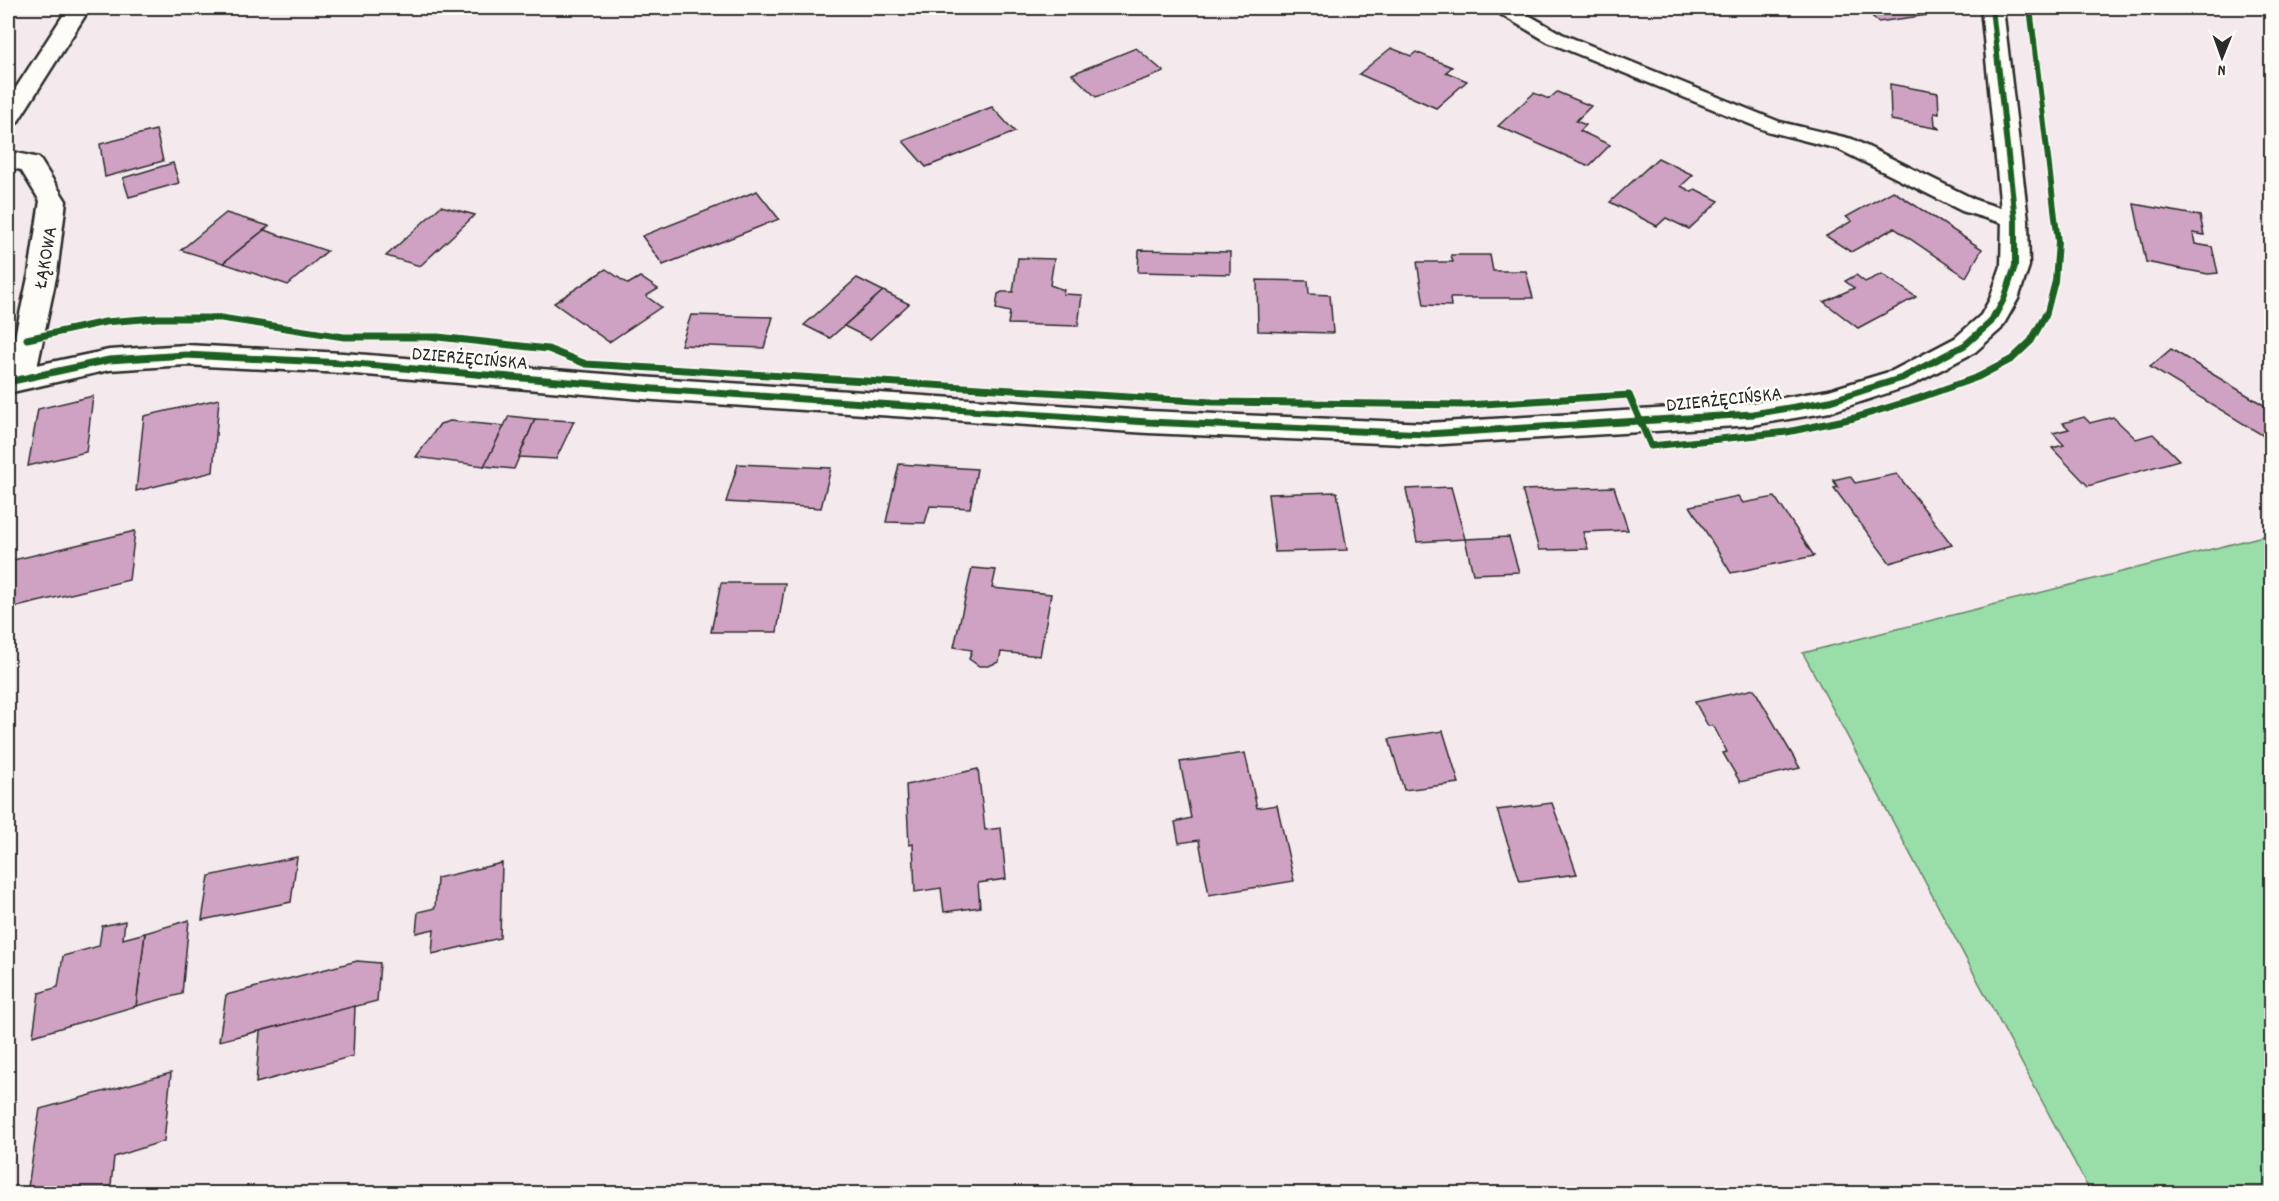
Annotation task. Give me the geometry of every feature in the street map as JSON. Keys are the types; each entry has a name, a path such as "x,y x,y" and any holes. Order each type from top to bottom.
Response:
{"street":[{"path":"8,118 79,8"},
{"name":"DZIERŻĘCIŃSKA","path":"14,380 110,360 186,355 343,363 654,389 1136,422 1427,434 1740,415 1830,401 1902,378 1965,345 1991,322 2004,299 2015,266 2015,220 1992,8"},
{"name":"ŁĄKOWA","path":"8,159 30,164 53,201 43,273 14,380"}],"lane":[{"path":"1504,8 1555,38 1774,127 1845,144 1970,206 2015,220"}],"green space":[{"path":"2271,534 2271,1193 2091,1193 1803,653"}],"building":[{"path":"1864,8 1928,8 1935,14 1878,22"},
{"path":"1136,48 1164,72 1096,97 1072,74"},
{"path":"1391,48 1411,56 1416,52 1452,67 1446,72 1467,81 1436,108 1359,74"},
{"path":"1890,84 1938,93 1939,114 1934,113 1935,126 1940,129 1891,120"},
{"path":"1557,92 1591,106 1576,121 1586,125 1580,131 1610,145 1589,166 1498,126 1534,93 1549,99"},
{"path":"992,107 1015,132 926,167 903,141"},
{"path":"156,130 163,161 105,177 100,144"},
{"path":"1658,158 1693,175 1681,186 1692,192 1695,189 1719,201 1689,229 1666,218 1657,226 1610,202"},
{"path":"173,163 179,183 129,197 123,178"},
{"path":"757,191 779,219 663,265 642,236"},
{"path":"1893,191 1982,249 1966,277 1894,228 1851,252 1826,236 1852,221 1846,217"},
{"path":"2134,204 2200,216 2204,235 2193,233 2195,244 2212,247 2218,273 2208,274 2146,262"},
{"path":"441,206 475,215 420,266 386,256"},
{"path":"226,213 269,226 223,263 181,250"},
{"path":"264,230 327,251 288,285 223,263"},
{"path":"1139,250 1230,252 1230,274 1138,272"},
{"path":"1451,255 1490,255 1493,271 1526,271 1533,298 1450,298 1451,306 1424,305 1417,262 1453,262"},
{"path":"1018,258 1054,259 1050,285 1064,290 1063,294 1082,295 1078,326 1008,324 1010,312 996,309 998,294 1013,292"},
{"path":"606,269 628,284 640,277 658,289 646,296 661,307 609,342 554,303"},
{"path":"1882,274 1916,297 1858,328 1824,302 1854,288 1845,281 1856,275 1865,282"},
{"path":"857,278 883,291 830,338 804,325"},
{"path":"1257,280 1308,281 1309,294 1330,295 1333,333 1258,331"},
{"path":"883,291 909,304 870,339 844,326"},
{"path":"691,315 773,317 764,348 681,345"},
{"path":"2171,349 2272,410 2272,441 2150,367"},
{"path":"93,396 86,452 28,466 38,409"},
{"path":"219,399 213,472 136,491 144,416"},
{"path":"509,416 535,419 514,469 484,466"},
{"path":"2084,417 2090,423 2113,417 2136,439 2153,434 2179,460 2088,486 2052,448 2064,445 2053,433 2069,429 2063,423"},
{"path":"535,419 574,421 556,459 519,457"},
{"path":"450,421 504,426 484,466 416,457 440,424"},
{"path":"738,464 831,468 821,508 726,502"},
{"path":"899,464 977,469 970,508 930,506 925,523 886,522"},
{"path":"1897,474 1952,545 1890,563 1834,488 1838,487 1833,480 1850,476 1855,483"},
{"path":"1451,487 1465,539 1417,542 1406,489"},
{"path":"1614,487 1628,530 1583,532 1588,549 1539,550 1522,490"},
{"path":"1337,492 1347,550 1275,552 1268,494"},
{"path":"1738,496 1743,503 1775,497 1814,556 1731,573 1690,506"},
{"path":"135,531 129,580 8,609 9,561"},
{"path":"1509,537 1519,572 1473,574 1465,539"},
{"path":"972,568 996,570 992,588 1051,594 1040,656 1001,652 999,662 979,666 969,659 972,650 954,647"},
{"path":"721,583 785,583 777,632 711,632"},
{"path":"1754,689 1800,768 1740,782 1723,753 1727,752 1713,725 1708,726 1695,702"},
{"path":"1443,731 1459,783 1404,790 1389,739"},
{"path":"1245,753 1257,808 1277,805 1294,881 1209,895 1199,840 1179,843 1175,822 1191,818 1180,762"},
{"path":"978,769 985,830 1001,828 1006,879 978,883 980,907 944,912 941,888 915,892 913,844 909,845 906,785"},
{"path":"1552,803 1577,874 1520,881 1497,810"},
{"path":"297,857 291,902 202,920 209,876"},
{"path":"502,863 500,938 432,954 434,929 416,933 418,912 435,908 437,878"},
{"path":"189,920 182,994 136,1006 145,933"},
{"path":"125,921 123,939 145,933 136,1006 33,1036 39,993 58,987 63,956 99,946 102,926"},
{"path":"357,961 380,963 377,1001 219,1041 226,995"},
{"path":"355,1006 353,1056 256,1083 260,1031"},
{"path":"171,1073 164,1141 114,1157 110,1194 27,1194 40,1109"}],"cycle path":[{"path":"8,382 109,360 186,355 343,363 654,389 1148,422 1427,434 1753,414 1830,401 1902,378 1965,345 1991,322 2004,299 2015,266 2015,220 1992,8"},
{"path":"27,339 105,322 156,318 221,318 344,337 438,337 548,349 586,364 1212,402 1466,405 1629,395 1651,446 1750,438 1787,432 1876,412 1978,377 2012,359 2039,330 2052,294 2058,242 2030,8"}]}
